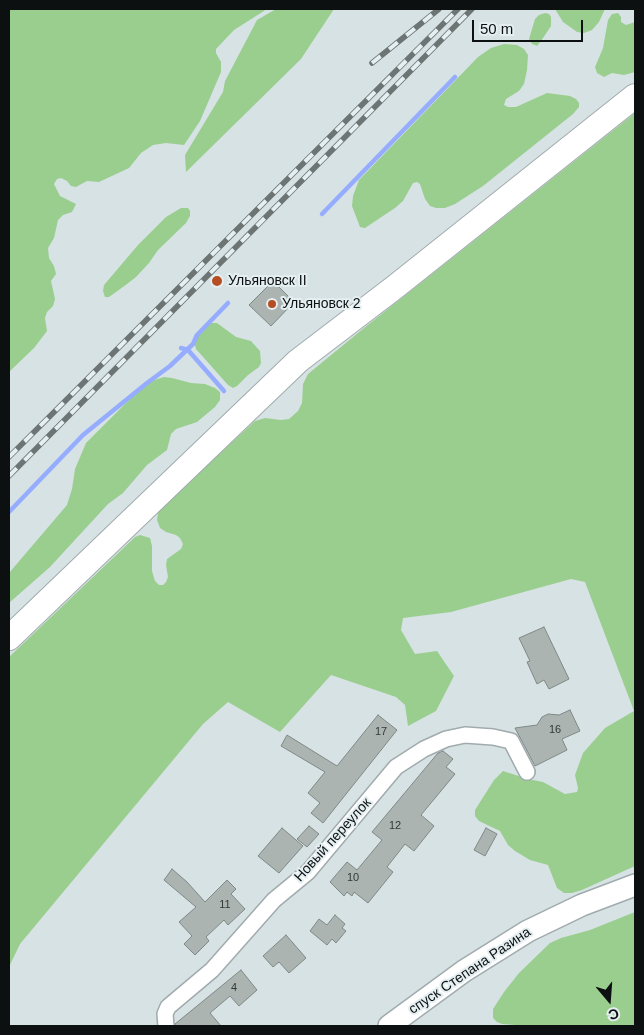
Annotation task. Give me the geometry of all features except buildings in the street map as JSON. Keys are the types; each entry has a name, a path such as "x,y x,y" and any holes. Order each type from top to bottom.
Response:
{"main road":[{"path":"9,638 298,361 395,287 635,96"},
{"name":"спуск Степана Разина","path":"389,1026 464,971 528,931 582,905 635,885"}],"street":[{"name":"Новый переулок","path":"166,1026 164,1022 168,1007 212,970 274,900 308,872 396,767 424,749 446,739 465,735 511,741 527,772"}],"green space":[{"path":"9,9 267,9 234,30 216,49 221,62 221,72 200,121 184,145 166,143 153,145 141,153 129,168 99,182 87,181 76,187 71,186 61,178 57,179 54,184 60,196 76,204 72,212 63,215 58,220 54,238 48,248 49,258 56,274 51,281 55,299 45,318 47,331 34,348 9,372"},
{"path":"276,9 334,9 301,59 186,172 185,155 223,92 225,81 257,20"},
{"path":"555,9 605,9 599,22 592,30 584,33 577,32 563,22"},
{"path":"545,13 551,17 551,26 537,46 532,44 529,39 535,19"},
{"path":"618,13 621,17 621,22 626,25 635,22 635,72 624,75 612,73 604,77 597,73 595,67 603,48 608,20 612,14"},
{"path":"504,44 517,45 524,49 528,55 524,84 519,91 506,99 504,105 516,107 547,93 570,96 576,99 579,107 573,114 483,186 455,204 445,208 430,206 425,199 420,184 417,182 413,183 403,201 395,208 365,228 360,227 352,206 353,196 359,180 478,57 491,48"},
{"path":"635,113 635,866 582,890 564,893 557,888 548,865 530,860 515,851 508,845 500,831 479,821 475,816 475,810 494,780 503,771 543,782 565,794 577,792 575,775 583,753 605,728 634,711 585,582 571,579 451,612 403,618 401,630 415,654 437,651 454,676 436,711 408,726 405,705 396,697 331,675 280,732 228,702 203,724 20,944 9,967 9,657 135,537 140,535 150,538 152,546 152,571 155,581 159,585 163,585 168,577 167,559 181,549 183,544 176,535 160,528 157,520 158,513 164,505 255,421 265,418 289,419 298,411 302,403 303,384 308,374"},
{"path":"181,208 188,208 190,211 190,216 186,223 158,250 136,277 109,297 105,297 104,285 138,245 166,217"},
{"path":"209,323 217,323 236,337 251,341 260,351 261,363 259,367 233,388 228,385 196,349 195,335"},
{"path":"164,377 205,384 215,388 220,392 220,400 215,407 197,422 176,429 171,434 167,450 147,465 123,493 108,504 50,567 9,603 9,573 67,505 75,469 86,443 132,397 151,381"},
{"path":"635,912 635,1026 529,1026 502,1024 493,1018 493,1009 504,992 519,973 550,943"}],"waterway":[{"path":"322,214 455,77"},
{"path":"9,512 83,435 170,366 193,344 197,335 228,303"},
{"path":"181,348 188,350 224,391"}],"railway":[{"path":"372,63 439,9"},
{"path":"9,457 458,9"},
{"path":"9,476 472,9"}],"place":[{"name":"Ульяновск II","path":"217,281"},
{"name":"Ульяновск 2","path":"272,304"}]}
